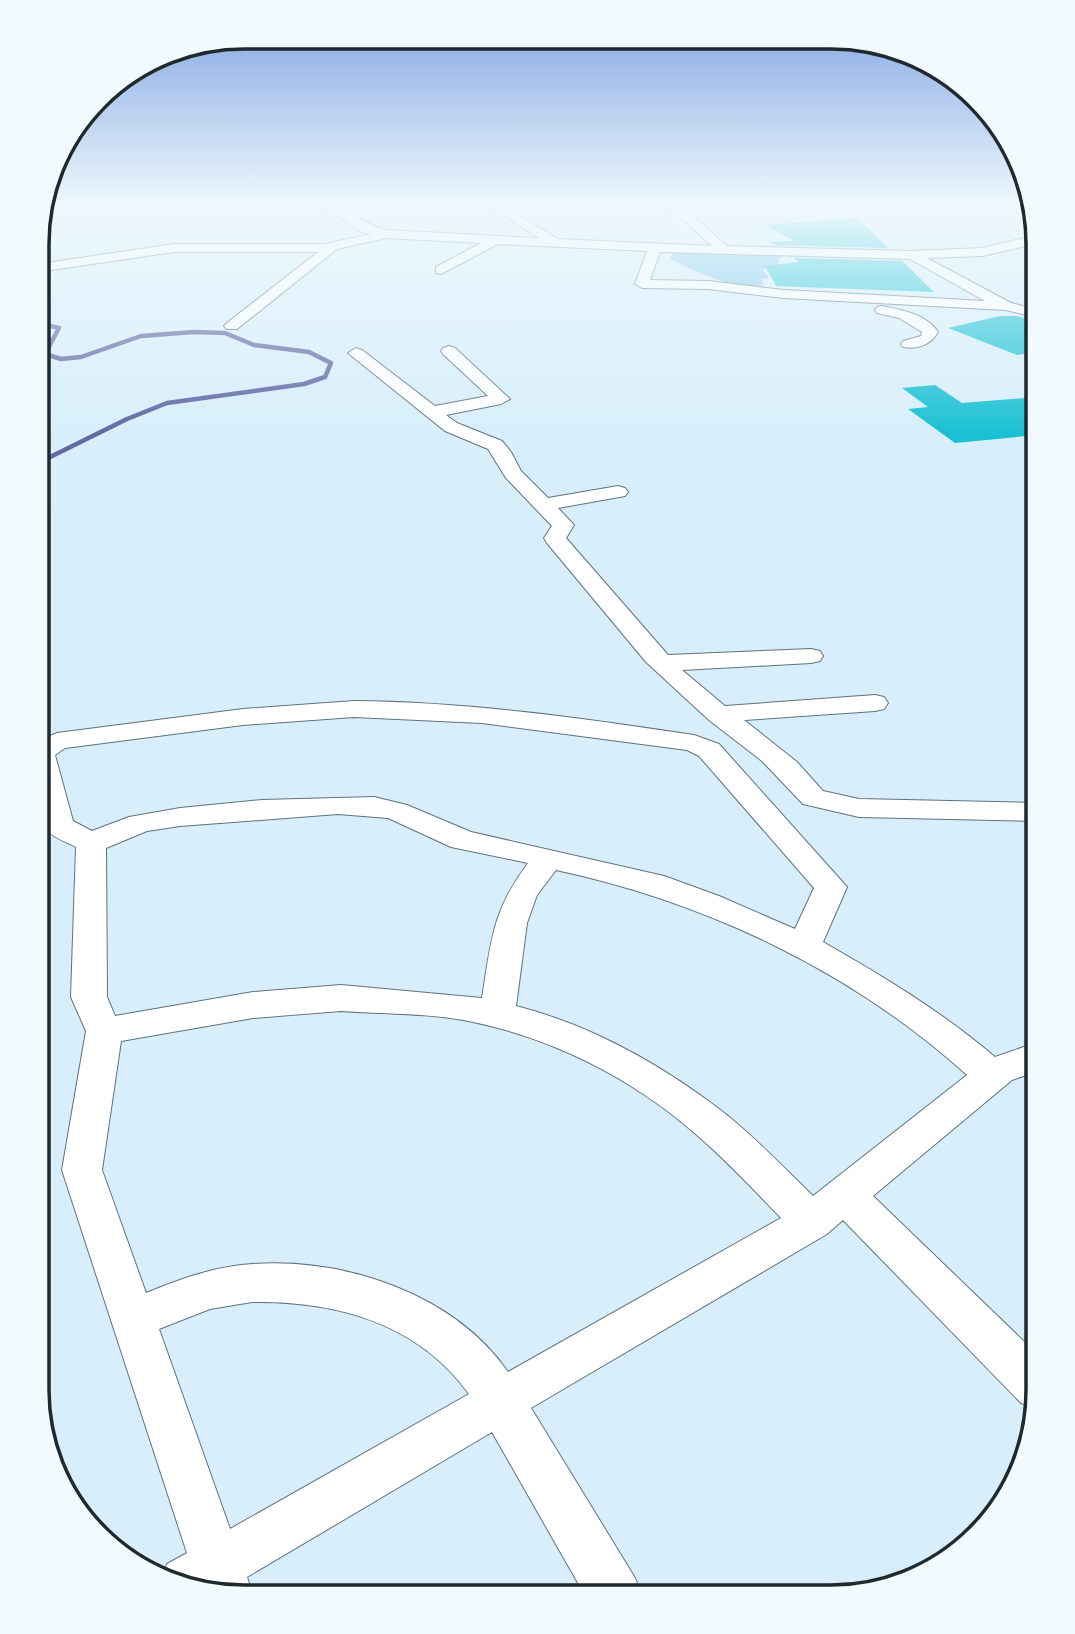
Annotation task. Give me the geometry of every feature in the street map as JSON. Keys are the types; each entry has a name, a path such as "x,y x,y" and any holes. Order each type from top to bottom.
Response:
{"street":[{"path":"232,327 290,280"},
{"path":"643,280 642,284 708,285 813,296 1006,306 1026,311"},
{"path":"958,280 1006,306"},
{"path":"813,296 904,315 927,327 927,339 909,344"},
{"path":"432,412 500,400 449,351"},
{"path":"356,353 451,427 495,445 502,452 513,474 563,525 555,538 630,632 719,714 799,779 813,798 859,808 1026,812"},
{"path":"543,505 618,492"},
{"path":"662,663 811,656"},
{"path":"719,714 875,704"},
{"path":"49,746 57,741 251,716 355,709 465,714 563,724 694,743 709,750 831,887 804,946"},
{"path":"49,787 59,826 91,843"},
{"path":"91,843 131,826 180,817 262,808 374,806 397,811 462,840 653,883 708,903 804,946 903,1004 948,1037 992,1076"},
{"path":"91,843 89,997 104,1031 82,1170 132,1319 209,1581 501,1401 829,1208 999,1070 1026,1060"},
{"path":"497,1014 511,923 522,893 548,858"},
{"path":"104,1031 253,1004 341,998 470,1008 539,1025 603,1053 659,1087 829,1208 1026,1377"},
{"path":"132,1319 174,1301 223,1286 289,1282 349,1292 399,1310 457,1347 501,1401 609,1585"}],"shaded area":[{"path":"722,280 762,280 763,285 739,285"}],"building":[{"path":"773,280 922,280 934,292 776,286"},
{"path":"1000,316 1026,319 1026,354 1017,355 948,328"},
{"path":"935,385 962,403 1026,398 1026,436 955,443 908,409 928,407 902,388"}],"waterway":[{"path":"49,326 59,328 49,347"},
{"path":"49,355 61,359 81,357 141,336 194,332 225,333 254,345 309,352 331,363 325,377 304,384 167,403 127,419 49,458"}]}
